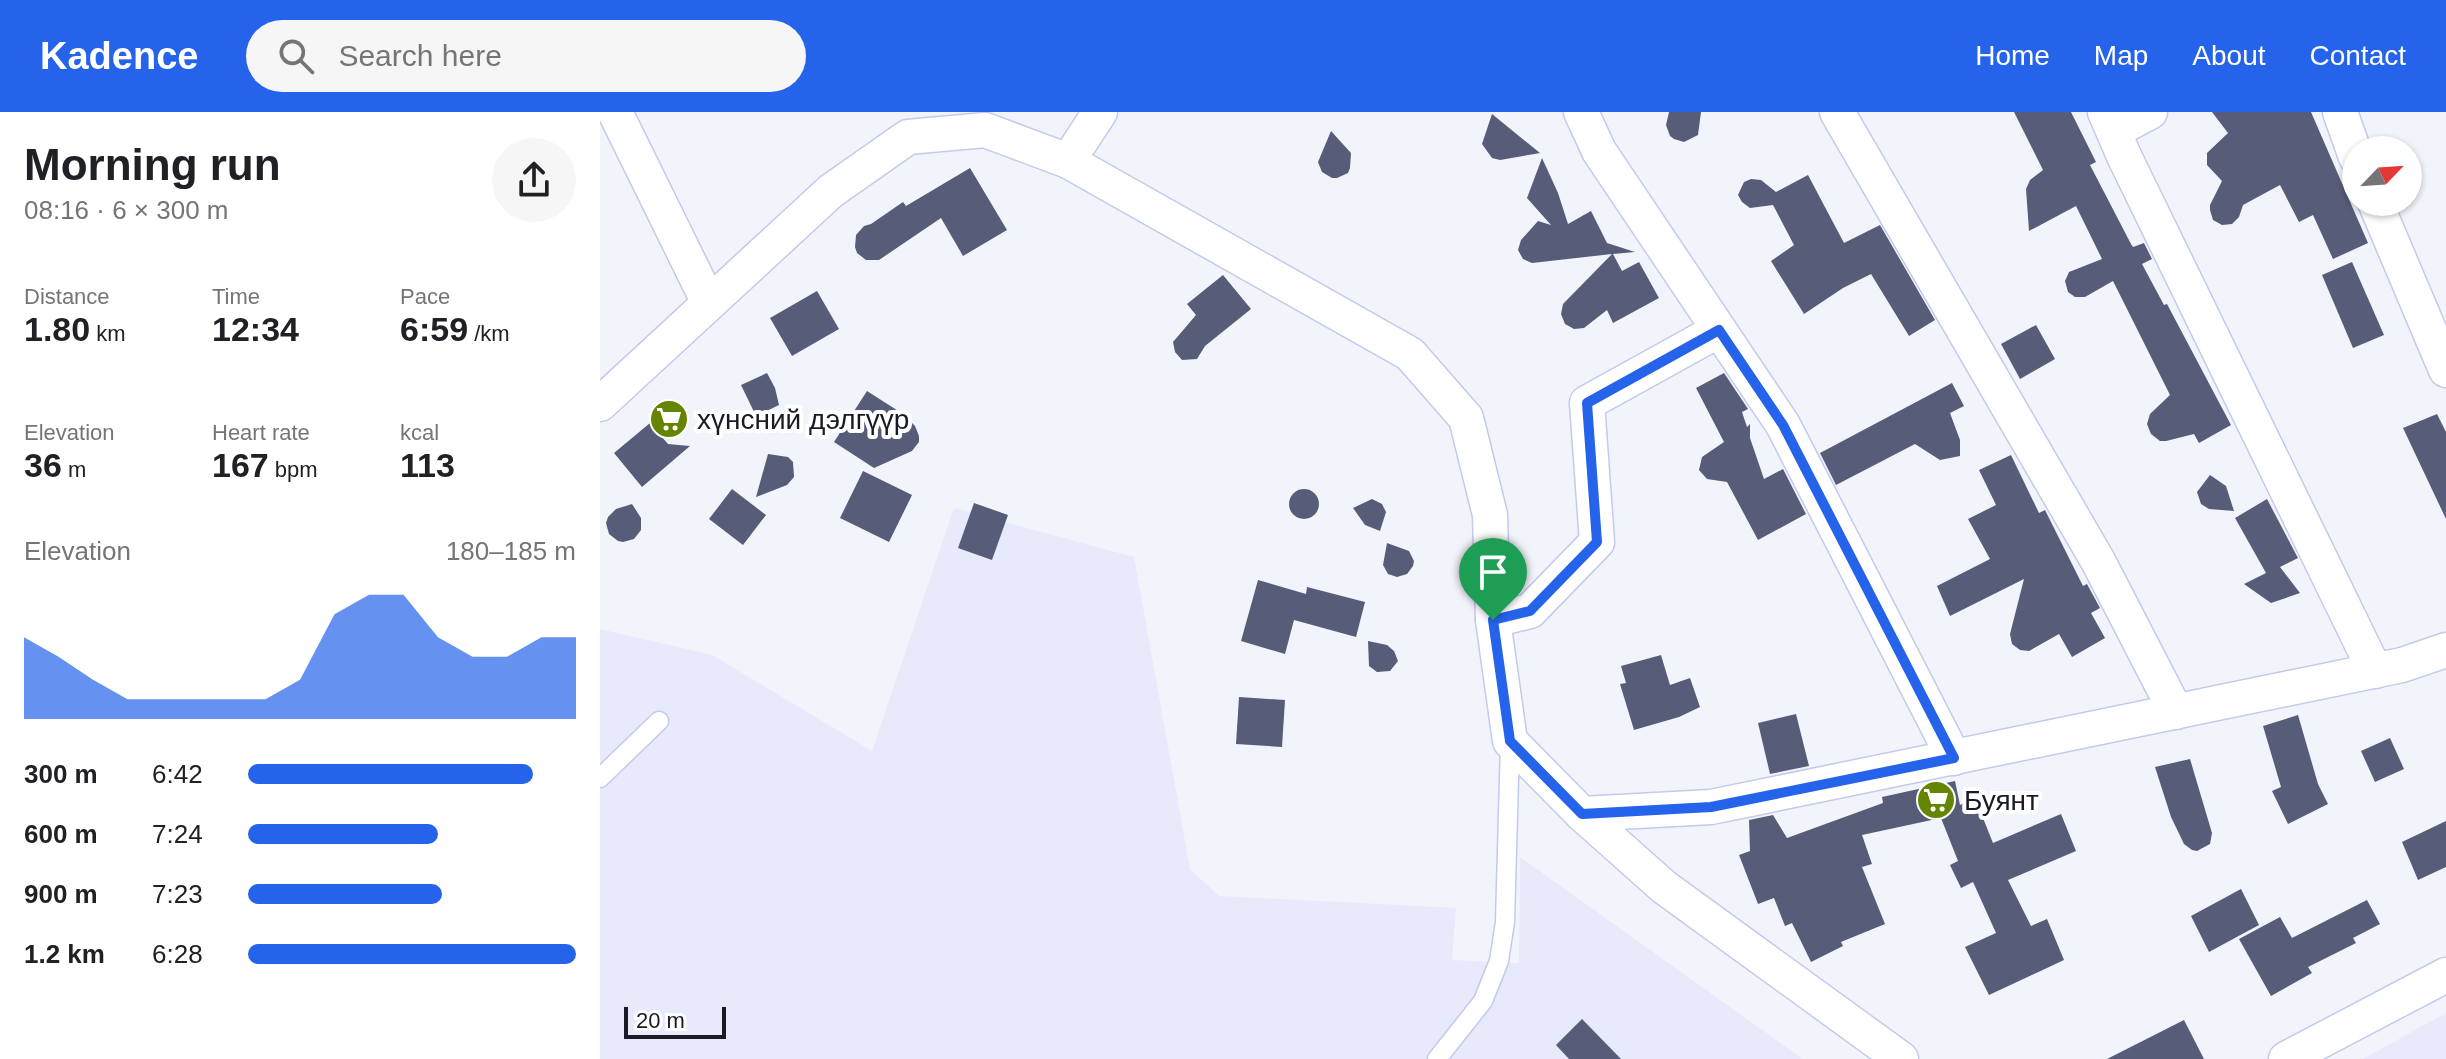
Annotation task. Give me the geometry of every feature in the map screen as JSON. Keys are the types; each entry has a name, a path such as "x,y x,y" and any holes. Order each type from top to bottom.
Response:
{"street":[{"path":"615,112 709,303"},
{"path":"1068,161 1100,112"},
{"path":"1581,112 1599,151 1783,425 1954,758"},
{"path":"1837,112 2098,561 2176,712"},
{"path":"2150,112 2110,122 2375,671"},
{"path":"2340,112 2349,136"},
{"path":"600,404 904,124 985,130 1068,161 1410,354 1466,418 1490,515 1493,620 1510,741 1582,814 1664,887 1901,1059"},
{"path":"2381,216 2446,370"},
{"path":"1493,620 1530,611 1597,542 1587,403 1719,330"},
{"path":"1582,814 1711,807 2375,671 2446,650"},
{"path":"2286,1059 2446,975"}],"lane":[{"path":"600,778 659,721"},
{"path":"1437,1059 1483,1001 1499,961 1505,922 1510,741"}],"shaded area":[{"path":"954,508 1134,557 1190,869 1219,896 1456,908 1452,960 1519,963 1520,857 1803,1059 600,1059 600,629 712,655 872,751"},
{"path":"2446,1013 2446,1059 2363,1059"}],"building":[{"path":"1669,112 1701,112 1698,135 1684,142 1670,136 1666,125"},
{"path":"2014,112 2071,112 2096,162 2090,165 2133,247 2144,243 2152,259 2142,264 2164,305 2167,304 2231,425 2199,443 2194,434 2160,441 2151,434 2147,424 2150,414 2170,395 2113,281 2085,297 2075,297 2068,292 2065,281 2069,272 2102,259 2076,206 2029,231 2026,189 2030,180 2043,170"},
{"path":"2212,112 2311,112 2342,183 2342,216 2356,216 2368,243 2333,259 2313,215 2299,222 2280,185 2243,205 2239,217 2232,224 2222,225 2213,220 2210,205 2222,181 2207,165 2207,153 2228,133"},
{"path":"1492,114 1540,153 1500,160 1492,158 1482,144"},
{"path":"1331,131 1351,153 1348,173 1337,178 1322,172 1318,162"},
{"path":"1542,158 1568,224 1591,211 1607,243 1635,252 1613,254 1622,271 1639,262 1659,298 1613,323 1607,310 1584,328 1574,329 1565,324 1561,314 1563,304 1612,254 1532,263 1523,259 1518,250 1521,240 1538,221 1551,225 1527,198"},
{"path":"970,168 1007,230 963,256 941,218 879,260 866,260 857,253 856,235 864,226 903,202 906,206"},
{"path":"1808,175 1844,243 1880,225 1935,320 1909,336 1871,274 1804,314 1771,261 1794,245 1773,205 1750,208 1738,195 1744,182 1751,179 1761,180 1776,192"},
{"path":"2352,262 2384,335 2353,348 2322,275"},
{"path":"1223,275 1251,309 1205,346 1197,359 1182,360 1175,352 1173,342 1196,315 1187,304"},
{"path":"817,291 839,329 792,356 770,318"},
{"path":"2036,325 2055,359 2020,379 2001,344"},
{"path":"767,373 779,405 756,416 741,385"},
{"path":"1724,373 1748,409 1742,412 1747,427 1750,424 1750,438 1764,479 1783,469 1806,514 1758,540 1727,482 1707,479 1699,470 1702,457 1724,442 1696,388"},
{"path":"1952,383 1964,406 1950,413 1960,440 1960,456 1940,460 1915,444 1836,485 1820,453"},
{"path":"867,391 903,414 915,426 919,436 919,442 912,451 874,468 834,442"},
{"path":"2437,414 2446,432 2446,519 2403,428"},
{"path":"650,423 668,444 690,446 642,487 614,453"},
{"path":"768,454 788,457 793,462 794,477 787,485 756,497"},
{"path":"2011,455 2039,513 2045,510 2083,586 2087,584 2100,608 2091,613 2105,638 2072,657 2059,634 2029,651 2020,650 2012,644 2010,634 2024,579 1950,616 1937,586 1990,559 1968,519 1996,505 1979,470"},
{"path":"863,471 912,495 889,542 840,518"},
{"path":"2210,475 2226,486 2234,511 2209,509 2201,504 2197,492"},
{"path":"732,489 766,515 743,545 709,519"},
{"path":"1304,489 1315,493 1319,504 1315,515 1304,519 1293,515 1289,504 1293,493"},
{"path":"1372,499 1382,504 1386,512 1380,531 1365,525 1353,508"},
{"path":"2267,499 2298,558 2280,567 2300,593 2271,603 2244,584 2266,573 2235,518"},
{"path":"974,503 1008,515 992,560 958,548"},
{"path":"632,504 641,518 641,530 634,539 618,541 609,534 608,517 616,509"},
{"path":"1387,543 1409,551 1414,561 1407,574 1397,577 1388,574 1383,565"},
{"path":"1258,580 1306,594 1307,587 1365,602 1356,637 1294,620 1285,654 1241,641"},
{"path":"1368,641 1387,645 1394,651 1398,661 1390,671 1377,672 1369,666"},
{"path":"1661,655 1670,685 1690,678 1700,707 1679,717 1634,730 1620,684 1626,683 1621,666"},
{"path":"1239,697 1285,700 1282,747 1236,744"},
{"path":"1796,714 1809,766 1770,774 1758,723"},
{"path":"2298,715 2318,784 2328,804 2288,824 2272,791 2281,787 2263,726"},
{"path":"2390,738 2404,769 2375,782 2361,751"},
{"path":"2190,759 2212,833 2210,844 2197,851 2184,844 2171,817 2155,767"},
{"path":"1955,781 1960,805 1975,798 1993,843 2061,814 2076,851 2008,880 2031,926 2047,919 2064,960 1989,995 1965,947 1996,933 1973,882 1961,888 1950,865 1958,861 1941,818 1862,835 1872,864 1862,867 1885,924 1841,942 1843,946 1811,962 1792,923 1785,926 1774,898 1758,904 1739,855 1750,851 1749,820 1773,815 1787,838 1883,803 1882,797"},
{"path":"2446,821 2446,867 2418,880 2402,842"},
{"path":"2241,889 2259,925 2209,952 2191,916"},
{"path":"2367,900 2380,924 2353,938 2356,943 2308,967 2312,973 2271,996 2239,939 2280,917 2292,938"},
{"path":"1582,1019 1621,1059 1569,1059 1556,1045"},
{"path":"2184,1020 2204,1059 2107,1059"}],"place":[{"name":"хүнсний дэлгүүр","path":"669,419"},
{"name":"Буянт","path":"1936,800"}],"route":[{"path":"1719,330 1783,425 1954,758 1711,807 1582,814 1510,741 1493,620 1530,611 1597,542 1587,403 1719,330"}]}
